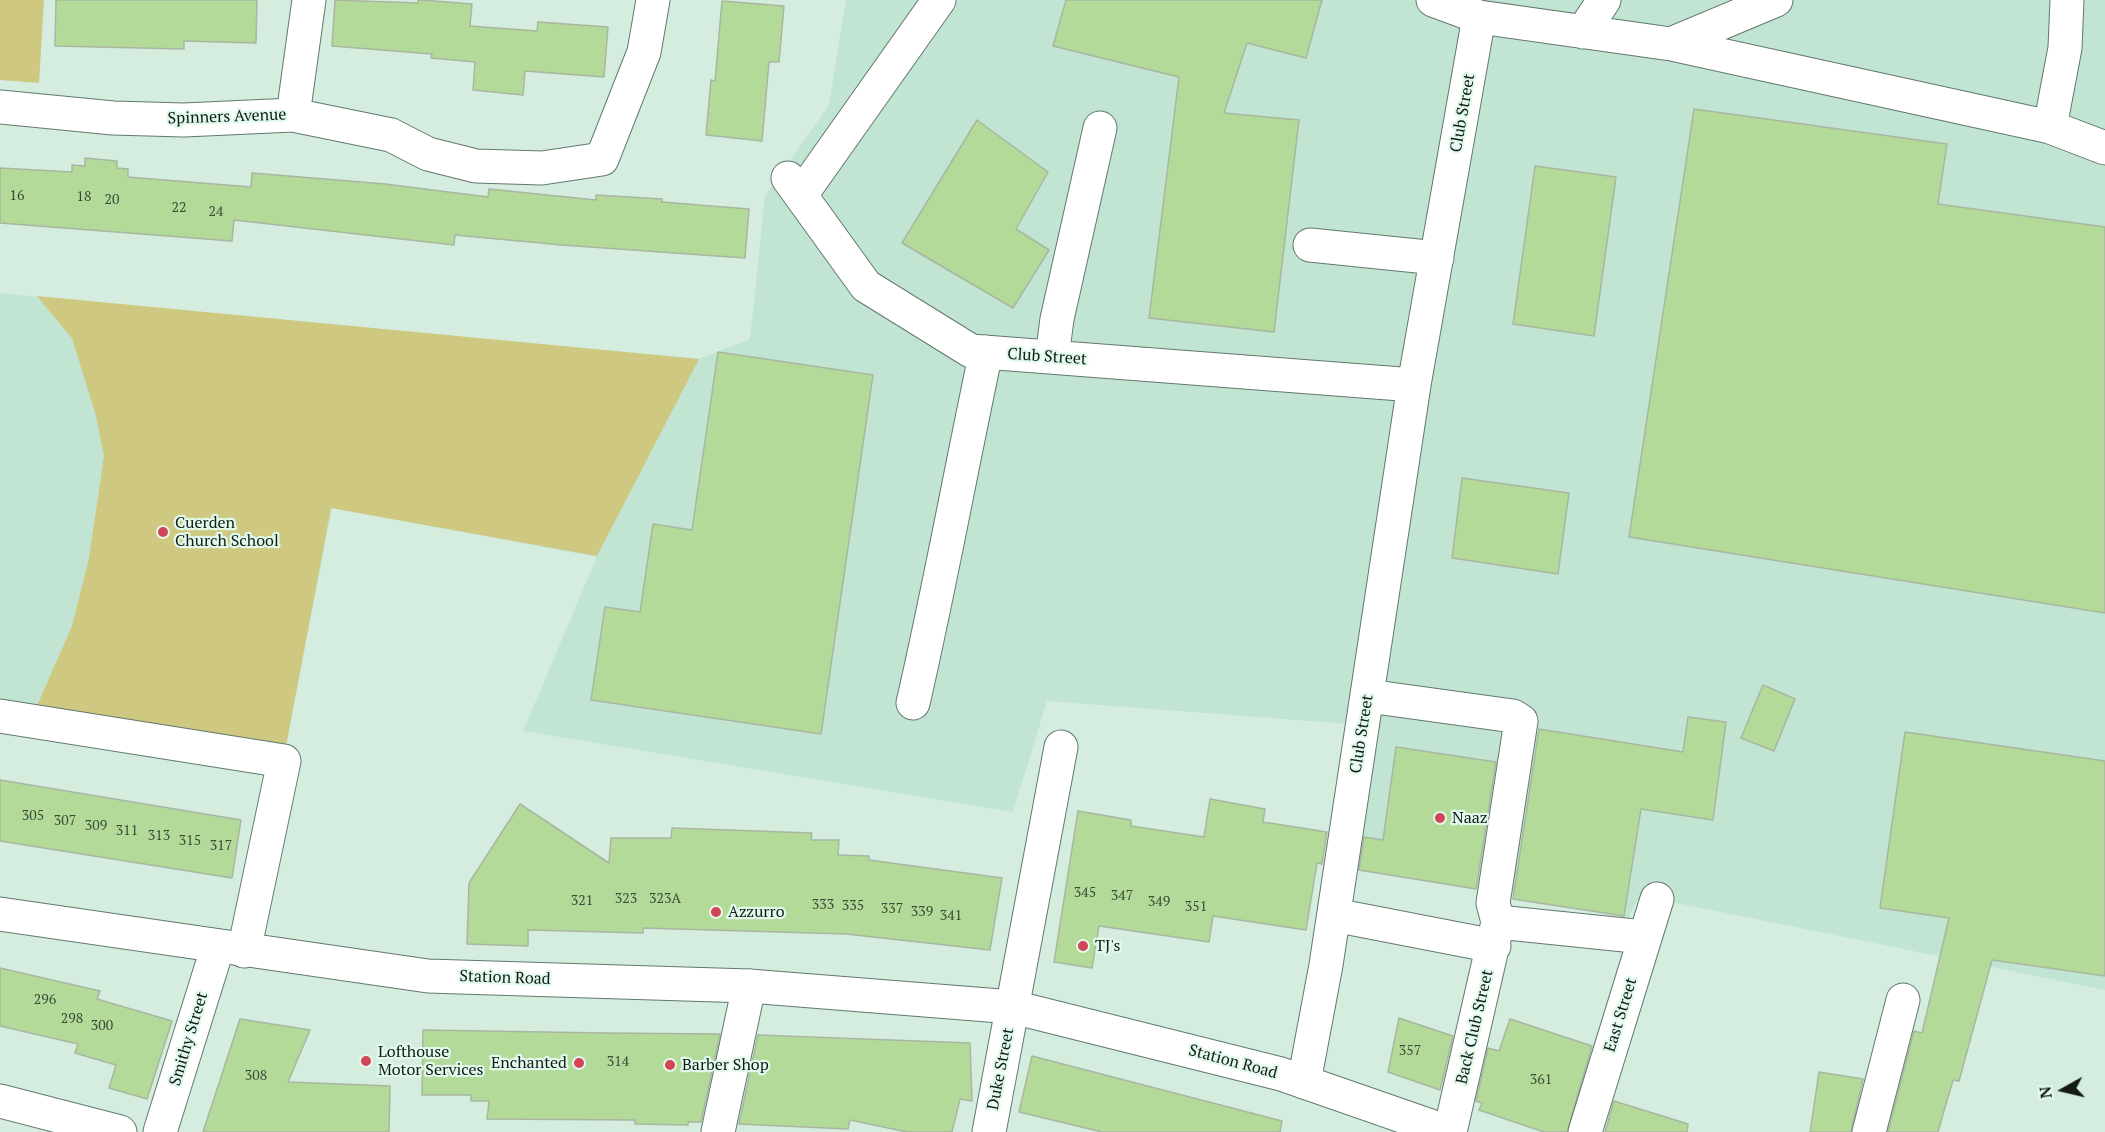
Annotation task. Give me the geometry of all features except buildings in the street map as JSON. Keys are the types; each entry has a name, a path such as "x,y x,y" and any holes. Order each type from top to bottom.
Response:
{"street":[{"path":"293,115 309,0"},
{"name":"Spinners Avenue","path":"0,107 114,118 184,120 293,115 391,135 428,154 476,166 542,168 602,159 644,52 653,0"},
{"name":"Club Street","path":"939,0 795,187 866,286 971,351 1414,386"},
{"path":"1433,0 1479,17 1671,45 2050,127 2105,148"},
{"path":"1583,32 1604,0"},
{"path":"1671,45 1776,0"},
{"path":"2050,127 2065,48 2067,0"},
{"name":"Club Street","path":"1304,1082 1334,915 1414,386 1479,17"},
{"path":"1052,357 1058,319 1100,128"},
{"path":"1310,245 1437,258"},
{"path":"914,703 942,578 957,486 986,352"},
{"name":"Back Club Street","path":"1368,696 1513,716 1521,721 1493,903 1496,934 1449,1132"},
{"name":"Smithy Street","path":"0,716 284,761 231,949 160,1132"},
{"path":"1013,1007 1061,747"},
{"name":"East Street","path":"1585,1132 1657,899"},
{"name":"Station Road","path":"0,914 428,976 749,986 1013,1007 1304,1082 1449,1132"},
{"path":"1334,915 1496,934 1644,937"},
{"path":"718,1132 749,986"},
{"path":"1869,1132 1903,1000"},
{"name":"Duke Street","path":"989,1132 1013,1007"},
{"path":"0,1101 120,1132"}],"shaded area":[{"path":"0,0 44,0 39,83 0,80"},
{"path":"846,0 2105,0 2105,990 1657,899 1637,900 1628,919 1483,890 1341,868 1363,725 1047,701 1013,812 523,731 597,557 332,508 286,746 0,703 0,293 699,359 750,339 765,196 829,105"},
{"name":"Cuerden Church School","path":"37,296 699,359 597,556 331,508 286,746 36,708 72,626 89,558 104,456 96,416 72,338"}],"place":[{"name":"Cuerden Church School","path":"163,532"},
{"name":"Naaz","path":"1440,818"},
{"name":"Azzurro","path":"716,912"},
{"name":"TJ's","path":"1083,946"},
{"name":"Lofthouse Motor Services","path":"366,1061"},
{"name":"Enchanted","path":"579,1063"},
{"name":"Barber Shop","path":"670,1065"}]}
